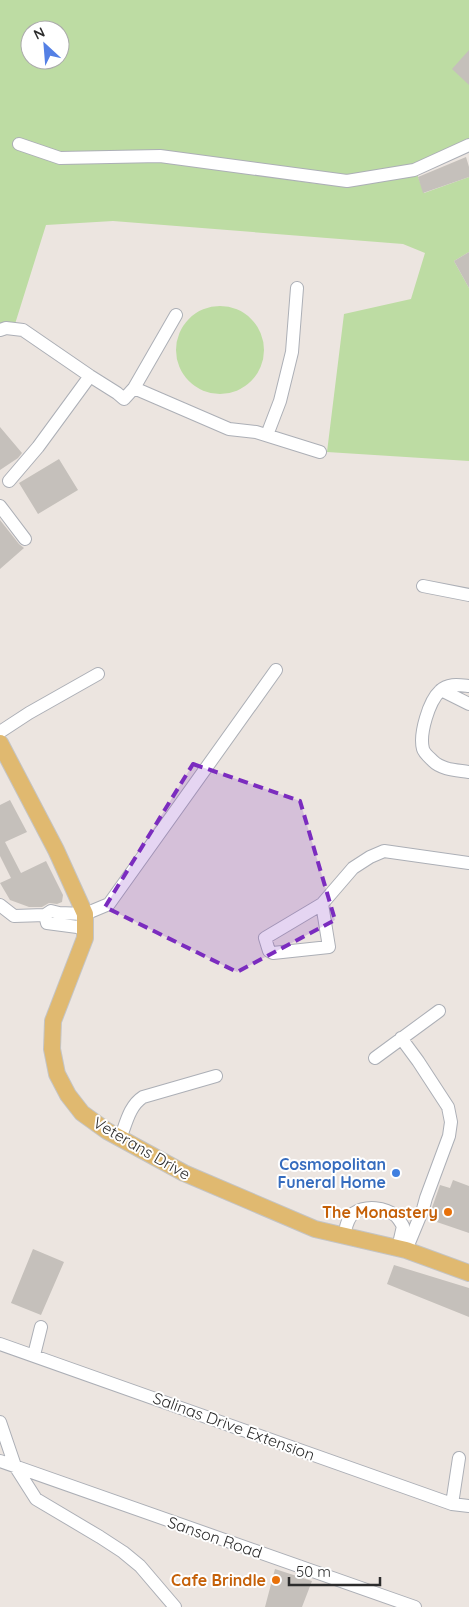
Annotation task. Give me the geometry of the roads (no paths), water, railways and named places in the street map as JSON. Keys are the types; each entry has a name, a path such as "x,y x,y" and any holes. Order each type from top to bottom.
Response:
{"main road":[{"path":"0,743 56,850 85,921"},
{"name":"Veterans Drive","path":"85,921 85,938 54,1022 52,1049 57,1074 68,1095 82,1113 107,1131 193,1177 315,1229 402,1249 469,1273"}],"street":[{"path":"19,144 60,158 160,156 347,181 414,170 469,145"},
{"path":"267,435 280,401 292,352 298,288"},
{"path":"0,330 6,328 23,330 124,398 134,388 176,315"},
{"path":"9,481 38,447 90,376"},
{"path":"134,388 229,430 256,432 320,452"},
{"path":"0,506 25,539"},
{"path":"423,586 469,594"},
{"path":"0,905 14,916 45,915 47,923 85,921 108,904 276,670"},
{"path":"0,732 29,713 98,674"},
{"path":"469,686 454,684 441,690 430,704 422,736 423,750 434,762 446,768 469,772"},
{"path":"441,690 469,704"},
{"path":"322,904 329,947 273,953 269,951 265,938 322,904 354,868 370,857 384,851 469,863"},
{"path":"375,1058 439,1010"},
{"path":"402,1038 448,1107 451,1122 449,1136 423,1210 402,1249"},
{"path":"120,1138 131,1110 143,1097 216,1076"},
{"path":"344,1235 348,1221 353,1214 369,1208 384,1210 397,1217 403,1226 402,1249"},
{"path":"34,1355 41,1326"},
{"name":"Salinas Drive Extension","path":"0,1344 452,1504 469,1506"},
{"path":"0,1422 5,1464 36,1499 123,1552 140,1566 175,1607"},
{"path":"452,1504 459,1458"},
{"name":"Sanson Road","path":"5,1464 414,1607"}],"place":[{"name":"Cosmopolitan Funeral Home","path":"396,1173"},
{"name":"The Monastery","path":"448,1212"},
{"name":"Cafe Brindle","path":"276,1580"}]}
